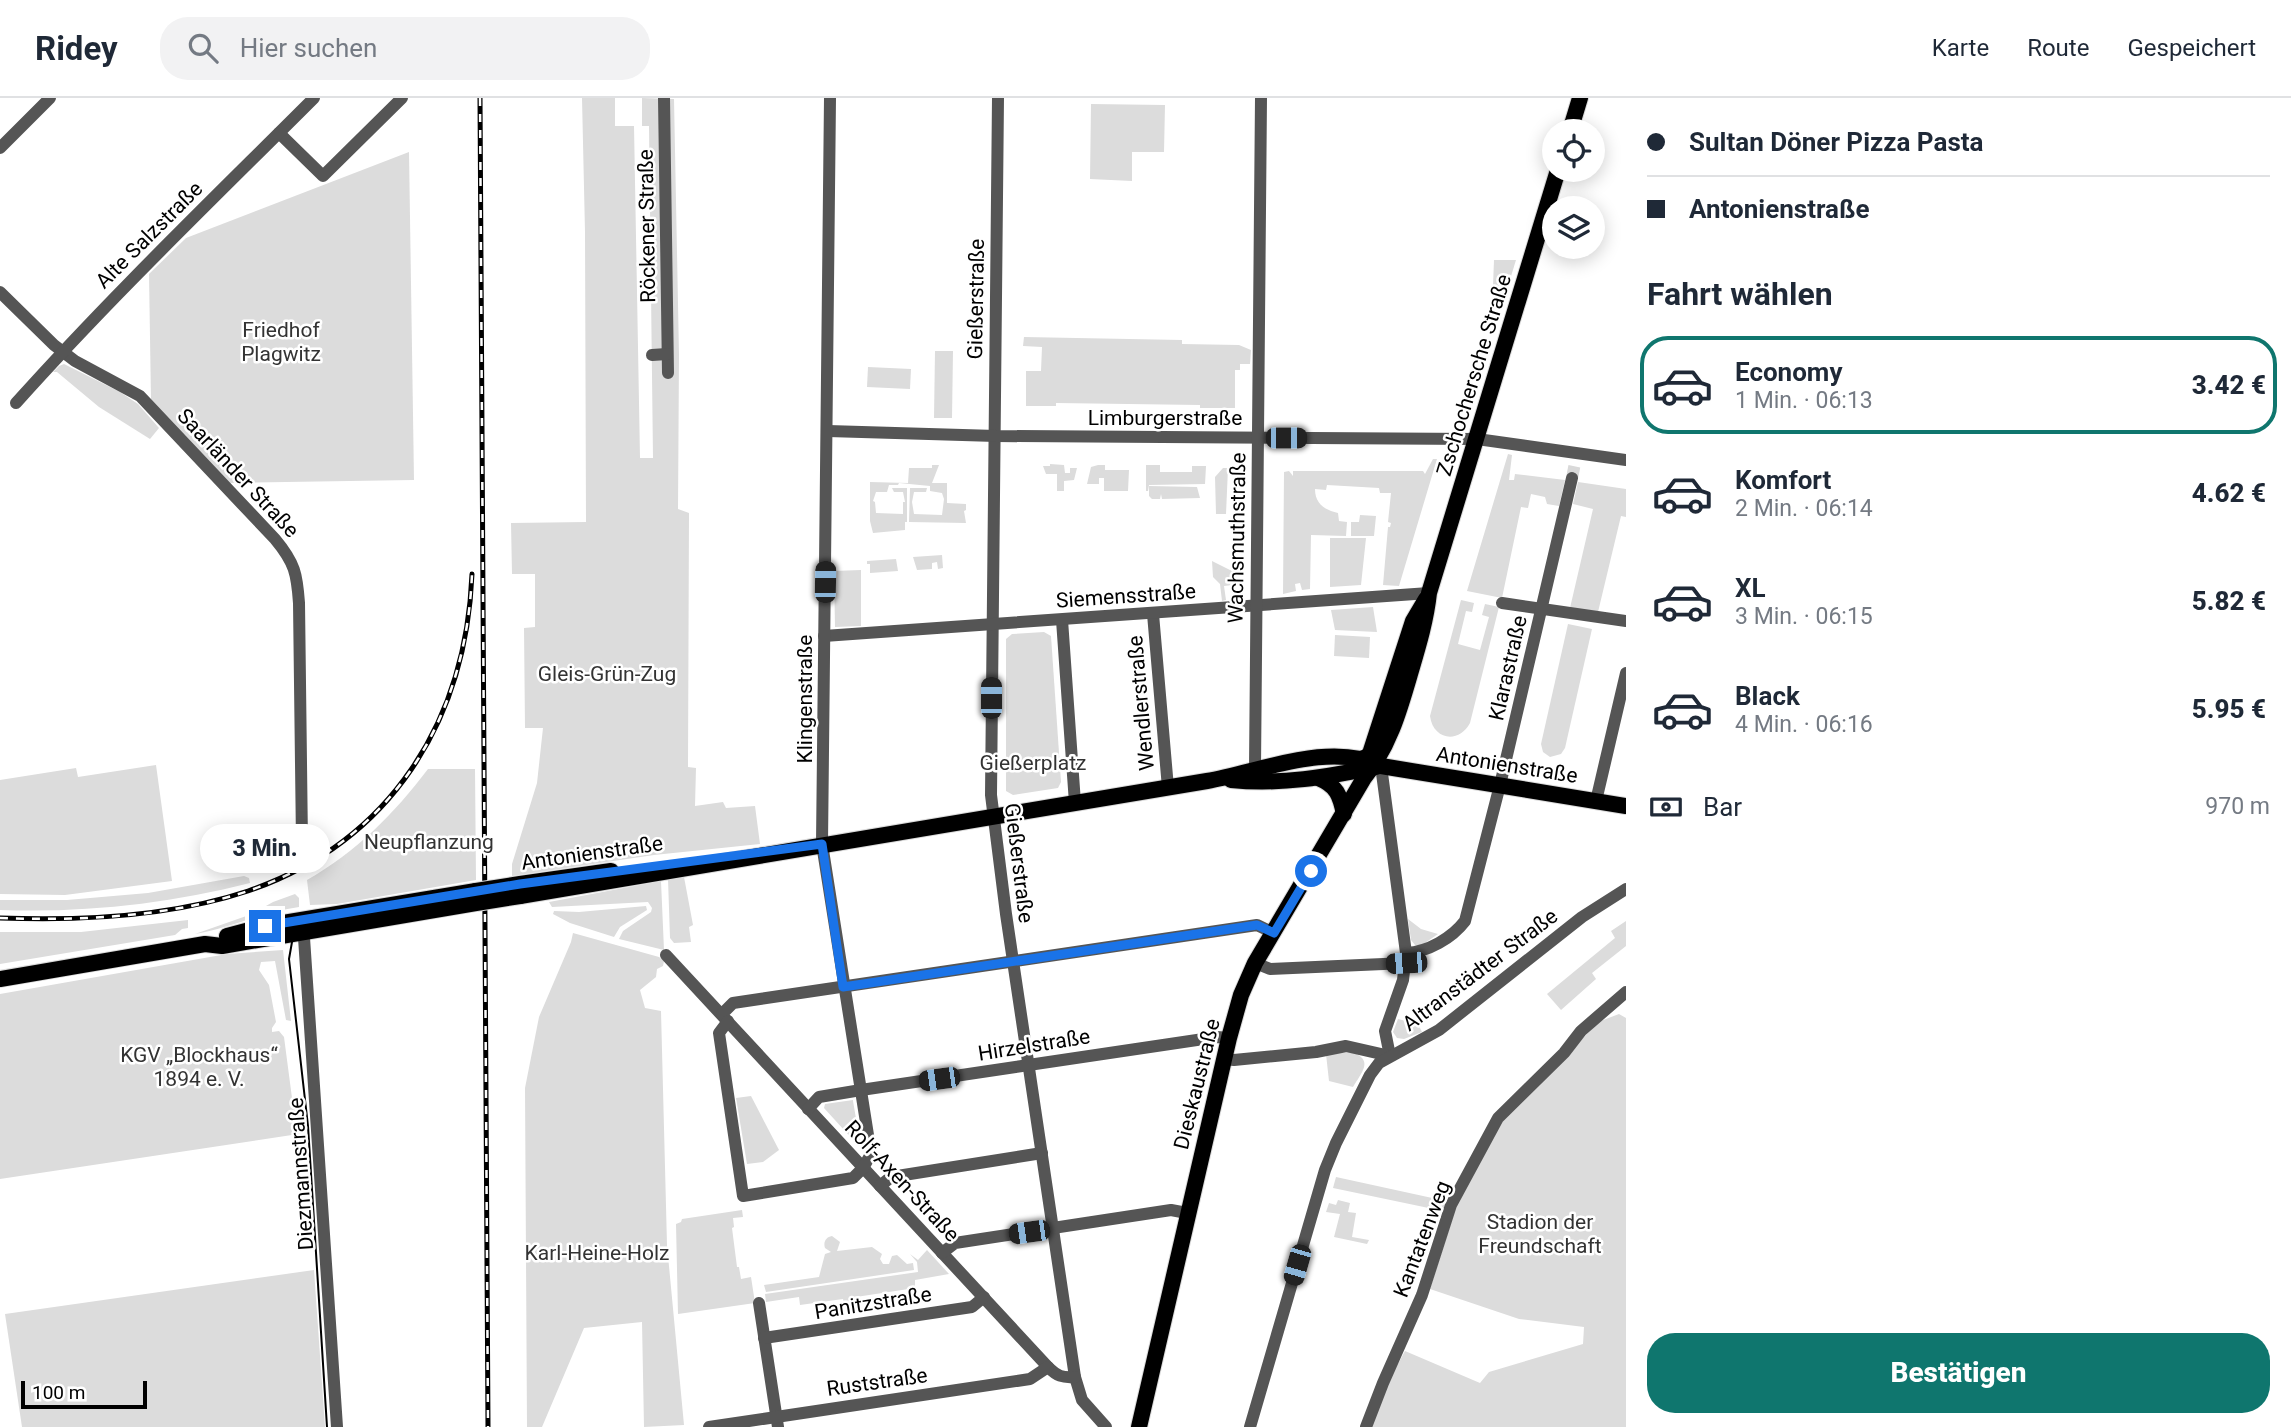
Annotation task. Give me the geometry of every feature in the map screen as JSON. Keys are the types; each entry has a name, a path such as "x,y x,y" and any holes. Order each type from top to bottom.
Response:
{"main road":[{"path":"1574,119 1580,98"},
{"name":"Zschochersche Straße","path":"1372,766 1398,716 1426,621 1429,593 1554,182"},
{"name":"Zschochersche Straße","path":"1372,766 1380,720 1413,621 1429,593"},
{"name":"Antonienstraße","path":"0,979 205,944 222,946 303,926 476,897 1168,788 1222,778 1255,768 1320,758 1347,756 1372,766 1626,806"},
{"name":"Antonienstraße","path":"1222,778 1270,782 1318,778 1372,766"},
{"name":"Dieskaustraße","path":"1139,1427 1241,995 1255,963 1372,766"},
{"path":"1318,778 1331,783 1337,790 1344,814"}],"street":[{"path":"0,148 50,98"},
{"name":"Alte Salzstraße","path":"16,403 62,351 314,98"},
{"path":"279,133 323,176 402,98"},
{"name":"Röckener Straße","path":"664,98 668,373"},
{"name":"Klingenstraße","path":"830,98 822,844 871,1154 863,1168"},
{"name":"Gießerstraße","path":"998,98 996,436 991,624 992,816 1075,1377"},
{"name":"Wachsmuthstraße","path":"1255,768 1261,98"},
{"name":"Saarländer Straße","path":"0,292 62,351 140,396 275,539 293,564 297,575 299,603 303,843"},
{"path":"652,355 667,354"},
{"name":"Limburgerstraße","path":"828,432 996,436 1476,439 1575,458 1626,460"},
{"name":"Klarastraße","path":"1255,963 1270,969 1406,958 1426,950 1460,928 1465,921 1572,478"},
{"name":"Siemensstraße","path":"824,636 1429,593"},
{"path":"1502,603 1626,621"},
{"name":"Wendlerstraße","path":"1153,614 1168,788"},
{"path":"1062,620 1075,803"},
{"path":"1596,801 1626,673"},
{"path":"1250,1427 1329,1158 1370,1074 1379,1063 1390,1056 1385,1031 1403,980 1406,958 1372,766"},
{"name":"Altranstädter Straße","path":"1224,1059 1316,1052 1346,1046 1390,1056 1439,1030 1582,917 1626,889"},
{"path":"863,1168 848,1181 743,1196 719,1033 733,1003 1257,925 1274,933"},
{"name":"Diezmannstraße","path":"303,926 337,1427"},
{"name":"Rolf-Axen-Straße","path":"666,955 1048,1367 1056,1375 1075,1377"},
{"name":"Kantatenweg","path":"1366,1427 1422,1295 1451,1205 1498,1118 1564,1053 1581,1031 1626,992"},
{"name":"Hirzelstraße","path":"808,1109 819,1097 1217,1037 1229,1038"},
{"path":"880,1186 891,1177 1042,1153"},
{"path":"942,1253 955,1243 1171,1210 1188,1213"},
{"name":"Panitzstraße","path":"764,1338 972,1307 984,1297"},
{"path":"759,1303 777,1422"},
{"name":"Ruststraße","path":"709,1427 777,1422 1030,1379 1048,1367"},
{"path":"1075,1377 1082,1400 1106,1427"}],"green space":[{"name":"Gleis-Grün-Zug","path":"582,98 615,98 615,126 634,126 640,458 653,458 649,126 642,126 642,98 674,99 679,355 678,509 689,513 688,767 696,768 695,806 723,802 726,808 755,806 760,844 654,855 512,876 512,864 537,783 543,728 525,728 524,628 535,627 535,574 512,574 511,523 586,522"},
{"path":"1091,104 1165,105 1164,152 1132,152 1132,181 1090,179"},
{"name":"Friedhof Plagwitz","path":"409,152 414,480 228,483 151,401 149,274 186,238"},
{"path":"1494,260 1516,260 1508,286 1493,286"},
{"path":"1024,337 1182,340 1182,344 1239,345 1251,350 1250,364 1240,364 1240,370 1235,370 1235,408 1056,403 1056,406 1026,406 1026,371 1041,371 1042,347 1023,346"},
{"path":"935,351 953,351 952,418 934,418"},
{"path":"64,364 138,404 159,428 150,439 99,407 57,372 53,372"},
{"path":"868,367 911,369 910,389 867,387"},
{"path":"1508,454 1512,455 1509,480 1514,480 1515,474 1565,480 1559,506 1547,504 1545,497 1531,494 1528,508 1521,507 1502,598 1467,591"},
{"path":"1433,459 1437,459 1399,586 1383,585 1388,527 1391,523 1388,522 1391,493 1380,493 1379,488 1327,485 1326,490 1315,489 1317,499 1325,508 1338,513 1339,521 1347,522 1346,536 1311,535 1310,589 1302,590 1300,583 1295,584 1296,591 1283,594 1284,472 1289,471 1293,476 1293,471 1423,471 1425,474"},
{"path":"932,465 939,465 932,483 947,483 947,503 966,504 966,523 909,522 910,488 927,488 926,492 914,492 914,514 942,515 944,499 942,493 930,491 930,486 899,483 889,485 887,492 876,492 873,501 876,513 903,514 903,492 894,492 892,488 907,488 905,530 873,533 870,521 870,482 908,483 909,468 932,468"},
{"path":"1064,465 1065,473 1070,473 1070,468 1077,468 1074,480 1064,481 1064,491 1057,491 1057,474 1046,474 1043,466"},
{"path":"1105,465 1105,470 1129,470 1128,491 1104,491 1104,478 1099,478 1099,484 1087,484 1091,467"},
{"path":"1146,465 1160,465 1160,472 1192,472 1192,466 1206,466 1205,484 1149,485 1146,491"},
{"path":"1223,468 1228,468 1226,514 1216,514 1215,477"},
{"path":"1578,482 1626,489 1626,517 1621,516 1598,612 1570,608 1593,509 1573,504"},
{"path":"1149,486 1197,487 1200,498 1162,499 1161,494 1160,499 1152,499 1149,496"},
{"path":"1360,515 1376,516 1374,536 1351,536 1351,522 1359,522"},
{"path":"1330,538 1366,538 1361,585 1330,587"},
{"path":"942,555 943,568 938,569 937,562 932,563 932,569 917,570 913,557"},
{"path":"896,559 898,571 870,573 870,564 867,564 867,561"},
{"path":"1212,561 1234,572 1233,585 1224,586 1226,600 1222,601 1220,584 1213,577"},
{"path":"861,570 861,626 835,627 834,571"},
{"path":"1461,600 1474,603 1472,612 1466,611 1458,644 1480,650 1489,617 1482,615 1485,604 1499,607 1470,723 1460,734 1447,736 1436,730 1430,716"},
{"path":"1373,607 1377,632 1335,630 1331,610"},
{"path":"1568,624 1592,629 1565,748 1561,754 1550,757 1543,752 1541,744"},
{"name":"Gießerplatz","path":"1044,632 1051,636 1061,782 1058,788 1013,795 1006,791 1006,639 1012,634"},
{"path":"1335,635 1370,637 1369,658 1334,656"},
{"path":"156,765 172,881 65,895 0,894 0,780 76,768 78,777"},
{"name":"Neupflanzung","path":"428,769 475,769 476,880 337,904 310,905 307,880 342,857 373,831"},
{"path":"244,876 249,878 250,883 157,902 63,910 0,910 0,900 67,900 148,893"},
{"path":"684,877 693,925 689,927 691,942 674,943 670,938 668,879"},
{"path":"661,881 664,950 619,939 623,931 651,912 652,908 648,902 552,907 549,902"},
{"path":"295,894 299,898 299,907 195,934 252,914"},
{"path":"646,906 647,910 620,927 614,937 570,923 553,914 554,911 579,912"},
{"path":"1408,919 1421,929 1438,934 1422,945 1415,945 1411,940"},
{"path":"188,920 188,928 175,935 0,964 0,932 81,932"},
{"path":"1626,921 1626,946 1592,973 1596,979 1561,1010 1547,994 1615,938 1611,931"},
{"name":"Karl-Heine-Holz","path":"573,933 659,957 664,961 663,966 657,969 656,977 640,990 645,1008 661,1011 667,1245 684,1425 644,1427 642,1322 584,1328 542,1427 527,1427 525,1088 539,1017"},
{"name":"KGV „Blockhaus“ 1894 e. V.","path":"283,950 291,1021 286,1020 275,961 261,962 259,970 269,985 276,1022 272,1032 279,1031 284,1037 292,1098 303,1107 305,1133 0,1179 0,994 227,954"},
{"name":"Stadion der Freundschaft","path":"1619,1014 1626,1018 1626,1427 1369,1427 1387,1384 1405,1351 1480,1383 1489,1372 1583,1344 1584,1327 1519,1319 1430,1289 1458,1201 1502,1119 1598,1022"},
{"path":"1398,1019 1418,1024 1422,1032 1404,1039 1397,1038 1393,1032"},
{"path":"1352,1052 1359,1055 1364,1063 1353,1087 1329,1081 1326,1054"},
{"path":"751,1096 779,1150 763,1162 747,1164 736,1098"},
{"path":"853,1100 860,1142 855,1142 824,1108 825,1104"},
{"path":"1336,1177 1446,1201 1443,1211 1333,1188"},
{"path":"1338,1200 1350,1203 1348,1212 1356,1213 1352,1237 1369,1240 1367,1244 1334,1237 1340,1214 1326,1212 1329,1203 1336,1205"},
{"path":"742,1210 743,1217 733,1218 732,1228 737,1267 741,1279 751,1277 755,1303 678,1314 676,1224 682,1219"},
{"path":"832,1236 840,1242 837,1251 872,1247 882,1254 880,1259 883,1264 889,1264 892,1256 897,1255 907,1264 913,1263 914,1270 766,1292 764,1285 819,1277 825,1254 831,1252 825,1248 825,1242"},
{"path":"927,1250 949,1274 915,1280 915,1288 856,1297 858,1310 846,1312 843,1299 800,1305 799,1297 766,1302 765,1294 918,1272 917,1262 910,1254 918,1260"},
{"path":"314,1270 325,1427 22,1427 5,1314"}],"tunnel":[{"path":"1572,478 1575,463"}],"tram line":[{"path":"1572,119 1578,98"},
{"path":"1137,1427 1235,1005 1250,969 1384,736 1553,182"},
{"path":"327,1427 308,1126 289,959 292,942 308,923 543,883 736,857 1349,756 1372,744 1387,724"},
{"path":"1364,761 1626,804"}],"railway":[{"path":"480,98 488,1427"},
{"path":"0,918 93,918 188,907 248,891 298,869 342,841 380,808 411,769 436,726 455,679 467,628 472,574"}],"route":[{"path":"265,926 520,884 822,844 843,987 1257,925 1274,933 1311,871"}]}
